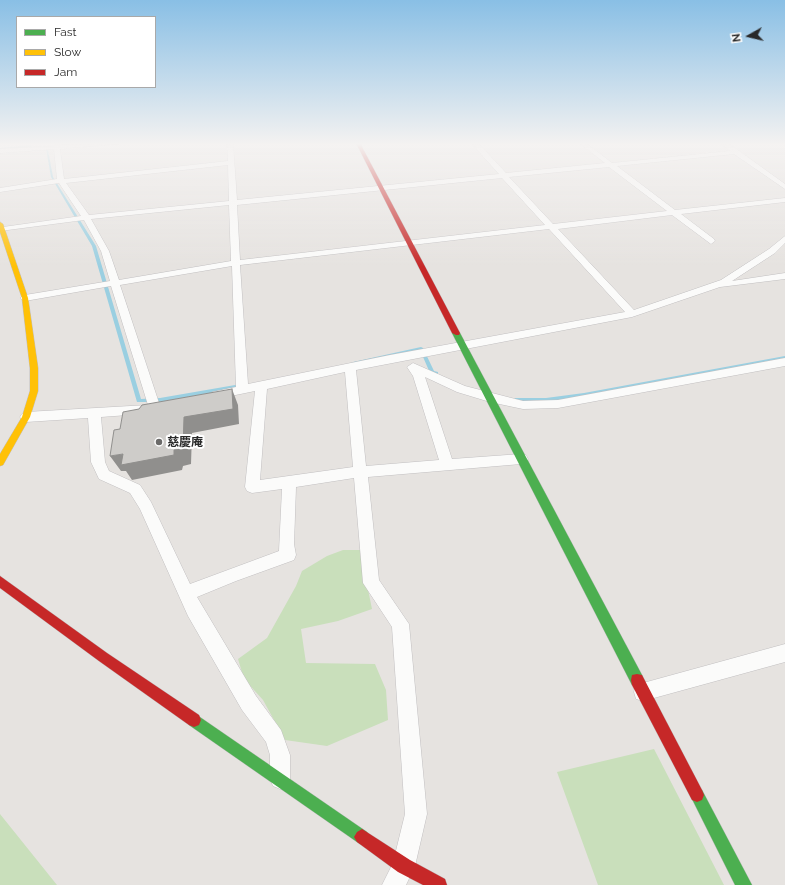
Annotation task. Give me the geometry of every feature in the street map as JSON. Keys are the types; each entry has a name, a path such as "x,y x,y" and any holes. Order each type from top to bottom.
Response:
{"street":[{"path":"0,190 43,184"},
{"path":"62,184 81,218 105,251 113,283 153,403"},
{"path":"232,184 242,390"},
{"path":"379,184 490,398 520,459 744,885"},
{"path":"0,462 26,417 34,391 34,368 25,298 1,226 406,184"},
{"path":"513,184 632,314"},
{"path":"636,184 711,241"},
{"path":"25,298 236,263 785,200"},
{"path":"206,397 261,387 350,367 411,361 463,346 632,314 724,282 772,251 785,238"},
{"path":"712,287 785,276"},
{"path":"411,361 461,389 490,398 523,405 558,404 785,362"},
{"path":"411,361 419,375 447,465"},
{"path":"350,367 371,583 400,624 416,814 399,875"},
{"path":"261,387 252,487 360,472 520,459"},
{"path":"26,417 128,411 153,403 169,404"},
{"path":"94,413 98,462 104,475 135,489 146,506 194,610 249,703 274,736 280,754 280,779"},
{"path":"187,593 233,574 288,555 286,544 289,482"},
{"path":"0,581 103,657 280,779 399,875 439,885"},
{"path":"643,692 785,653"}],"green space":[{"path":"343,550 360,550 372,609 338,621 301,629 306,663 375,664 386,690 388,720 327,746 285,740 263,700 244,679 238,659 267,638 296,586 302,571 327,556"},
{"path":"654,749 724,885 598,885 557,772"},
{"path":"0,814 57,885 0,885"}],"building":[{"path":"232,389 233,409 184,417 183,449 174,450 174,455 121,465 123,454 110,456 114,430 120,429 123,412 139,409 142,405"}],"waterway":[{"path":"56,184 94,246 139,401 160,400 241,386"},
{"path":"353,363 421,348 432,372 436,373"},
{"path":"515,400 546,400 584,395 785,357"}],"traffic: fast":[{"path":"456,333 637,680"},
{"path":"194,720 362,837"},
{"path":"697,795 744,885"}],"traffic: slow":[{"path":"0,224 25,298 34,368 34,391 26,417 0,462"}],"traffic: jam":[{"path":"379,184 456,333"},
{"path":"0,581 103,657 194,720"},
{"path":"637,680 697,795"},
{"path":"362,837 404,866 439,885"}],"place":[{"name":"慈慶庵","path":"159,442"}]}
